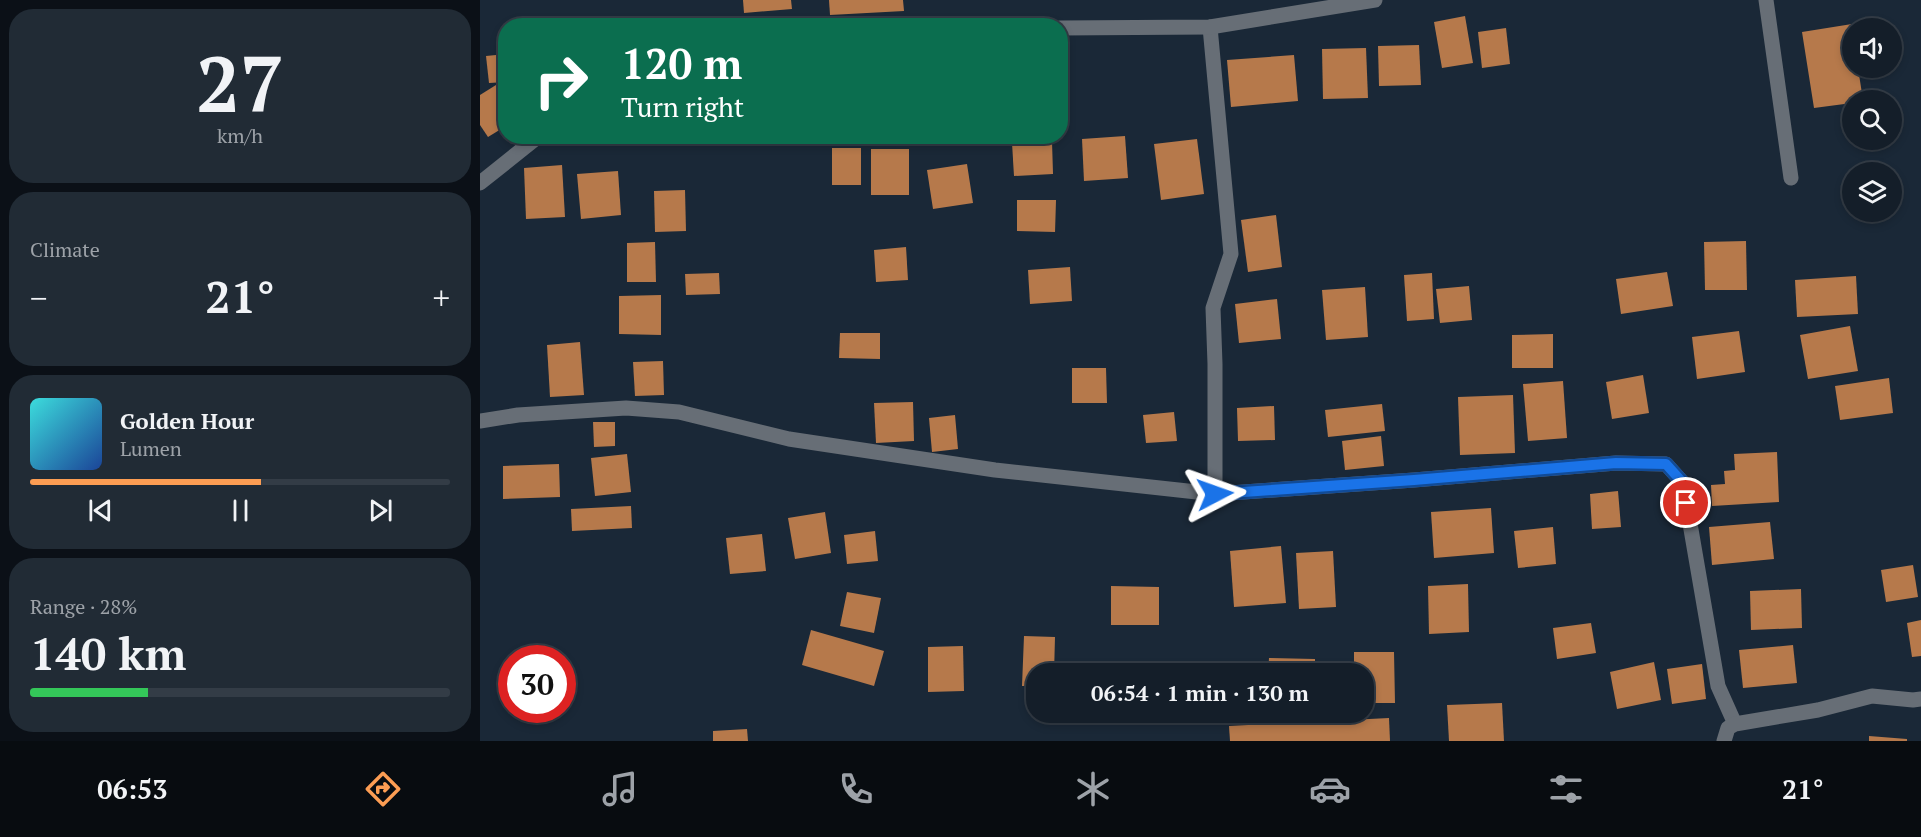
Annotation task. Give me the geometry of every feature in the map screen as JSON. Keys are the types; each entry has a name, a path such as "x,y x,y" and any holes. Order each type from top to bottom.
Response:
{"street":[{"path":"1068,28 1210,27 1375,0"},
{"path":"1766,0 1791,178"},
{"path":"1210,27 1231,255 1213,308 1215,494"},
{"path":"480,183 529,144"},
{"path":"480,421 626,408 679,412 789,439 995,470 1215,494 1616,463 1666,464 1683,483 1718,686 1735,724"},
{"path":"1724,741 1728,728 1735,724 1818,710 1872,696 1921,699"}],"building":[{"path":"743,0 791,0 792,9 744,13"},
{"path":"829,0 903,0 904,11 830,15"},
{"path":"1465,16 1473,63 1442,68 1434,22"},
{"path":"1842,26 1842,78 1860,78 1861,90 1842,90 1842,104 1814,108 1802,32"},
{"path":"1506,28 1510,64 1482,68 1478,32"},
{"path":"1419,45 1421,85 1379,86 1378,46"},
{"path":"1366,48 1368,98 1323,99 1322,49"},
{"path":"498,55 498,82 489,83 486,56"},
{"path":"1294,55 1298,101 1231,107 1227,60"},
{"path":"496,85 498,88 498,131 488,137 480,125 480,95"},
{"path":"1125,136 1128,178 1084,181 1082,139"},
{"path":"1197,139 1204,194 1161,200 1154,144"},
{"path":"565,144 584,144 584,145 565,146"},
{"path":"1012,144 1052,144 1053,174 1014,176"},
{"path":"832,148 861,148 861,185 832,185"},
{"path":"871,149 909,149 909,195 871,195"},
{"path":"967,164 973,203 933,209 927,170"},
{"path":"562,165 565,217 526,219 524,168"},
{"path":"618,171 621,215 581,219 577,174"},
{"path":"685,190 686,231 655,232 654,191"},
{"path":"1017,200 1056,200 1055,232 1017,231"},
{"path":"1276,215 1282,267 1248,272 1241,220"},
{"path":"1746,241 1747,290 1705,290 1704,242"},
{"path":"655,242 656,282 627,282 627,243"},
{"path":"906,247 908,280 876,282 874,250"},
{"path":"1070,267 1072,301 1030,304 1028,270"},
{"path":"1667,272 1673,306 1621,314 1616,279"},
{"path":"719,273 720,294 686,295 685,274"},
{"path":"1432,273 1434,319 1407,321 1404,275"},
{"path":"1856,276 1858,314 1797,317 1795,280"},
{"path":"1469,286 1472,320 1440,323 1436,289"},
{"path":"1365,287 1368,337 1326,340 1322,290"},
{"path":"661,295 661,335 619,334 619,296"},
{"path":"1277,299 1281,339 1239,343 1235,304"},
{"path":"1850,326 1858,371 1808,379 1800,335"},
{"path":"1739,331 1745,372 1697,379 1692,337"},
{"path":"840,333 880,333 880,359 839,358"},
{"path":"1553,334 1553,368 1512,368 1512,335"},
{"path":"580,342 584,395 550,397 547,345"},
{"path":"663,361 664,395 635,396 633,362"},
{"path":"1072,368 1106,368 1107,403 1072,403"},
{"path":"1643,375 1649,413 1612,419 1606,382"},
{"path":"1889,378 1893,413 1840,420 1835,386"},
{"path":"1563,381 1567,438 1528,441 1523,384"},
{"path":"1513,395 1515,453 1460,455 1458,397"},
{"path":"913,402 914,441 876,443 874,403"},
{"path":"1382,404 1385,431 1328,437 1325,410"},
{"path":"1274,406 1275,440 1238,441 1237,408"},
{"path":"1174,412 1177,441 1146,443 1143,415"},
{"path":"955,415 958,449 932,452 929,418"},
{"path":"593,422 615,422 615,446 594,447"},
{"path":"1381,436 1384,466 1345,470 1342,441"},
{"path":"1777,452 1779,502 1712,506 1711,485 1725,484 1724,471 1735,470 1734,454"},
{"path":"627,454 631,492 595,496 591,458"},
{"path":"559,464 560,497 503,499 503,466"},
{"path":"1618,491 1621,527 1592,529 1590,494"},
{"path":"631,506 632,528 572,531 571,509"},
{"path":"1491,508 1494,553 1434,558 1431,512"},
{"path":"825,512 831,553 795,559 788,518"},
{"path":"1770,522 1774,559 1712,565 1709,527"},
{"path":"1553,527 1556,564 1518,568 1514,531"},
{"path":"875,531 878,561 847,564 844,535"},
{"path":"762,534 766,571 730,574 726,538"},
{"path":"1281,546 1286,603 1234,607 1230,551"},
{"path":"1333,551 1336,607 1299,609 1296,553"},
{"path":"1913,565 1918,597 1886,602 1881,570"},
{"path":"1468,584 1469,632 1429,634 1428,586"},
{"path":"1111,586 1159,587 1159,625 1111,625"},
{"path":"1801,589 1802,628 1751,630 1750,591"},
{"path":"847,592 881,598 874,633 840,626"},
{"path":"1921,620 1921,656 1912,657 1907,623"},
{"path":"1591,623 1596,653 1557,659 1553,628"},
{"path":"811,630 884,651 874,686 802,665"},
{"path":"1024,636 1055,637 1054,663 1026,663 1026,686 1022,686"},
{"path":"1793,645 1797,683 1743,688 1739,650"},
{"path":"963,646 964,691 928,692 928,647"},
{"path":"1354,652 1394,652 1395,703 1374,703 1374,663 1354,663"},
{"path":"1269,658 1315,659 1315,663 1269,663"},
{"path":"1654,662 1661,700 1617,709 1610,672"},
{"path":"1702,664 1706,699 1672,704 1667,669"},
{"path":"1502,703 1504,741 1449,741 1447,705"},
{"path":"1389,718 1390,741 1230,741 1229,726 1374,723 1374,719"},
{"path":"747,729 748,741 713,741 713,731"},
{"path":"1869,736 1907,739 1907,741 1869,741"}],"route":[{"path":"1215,494 1616,463 1666,464 1683,483 1686,503"}]}
